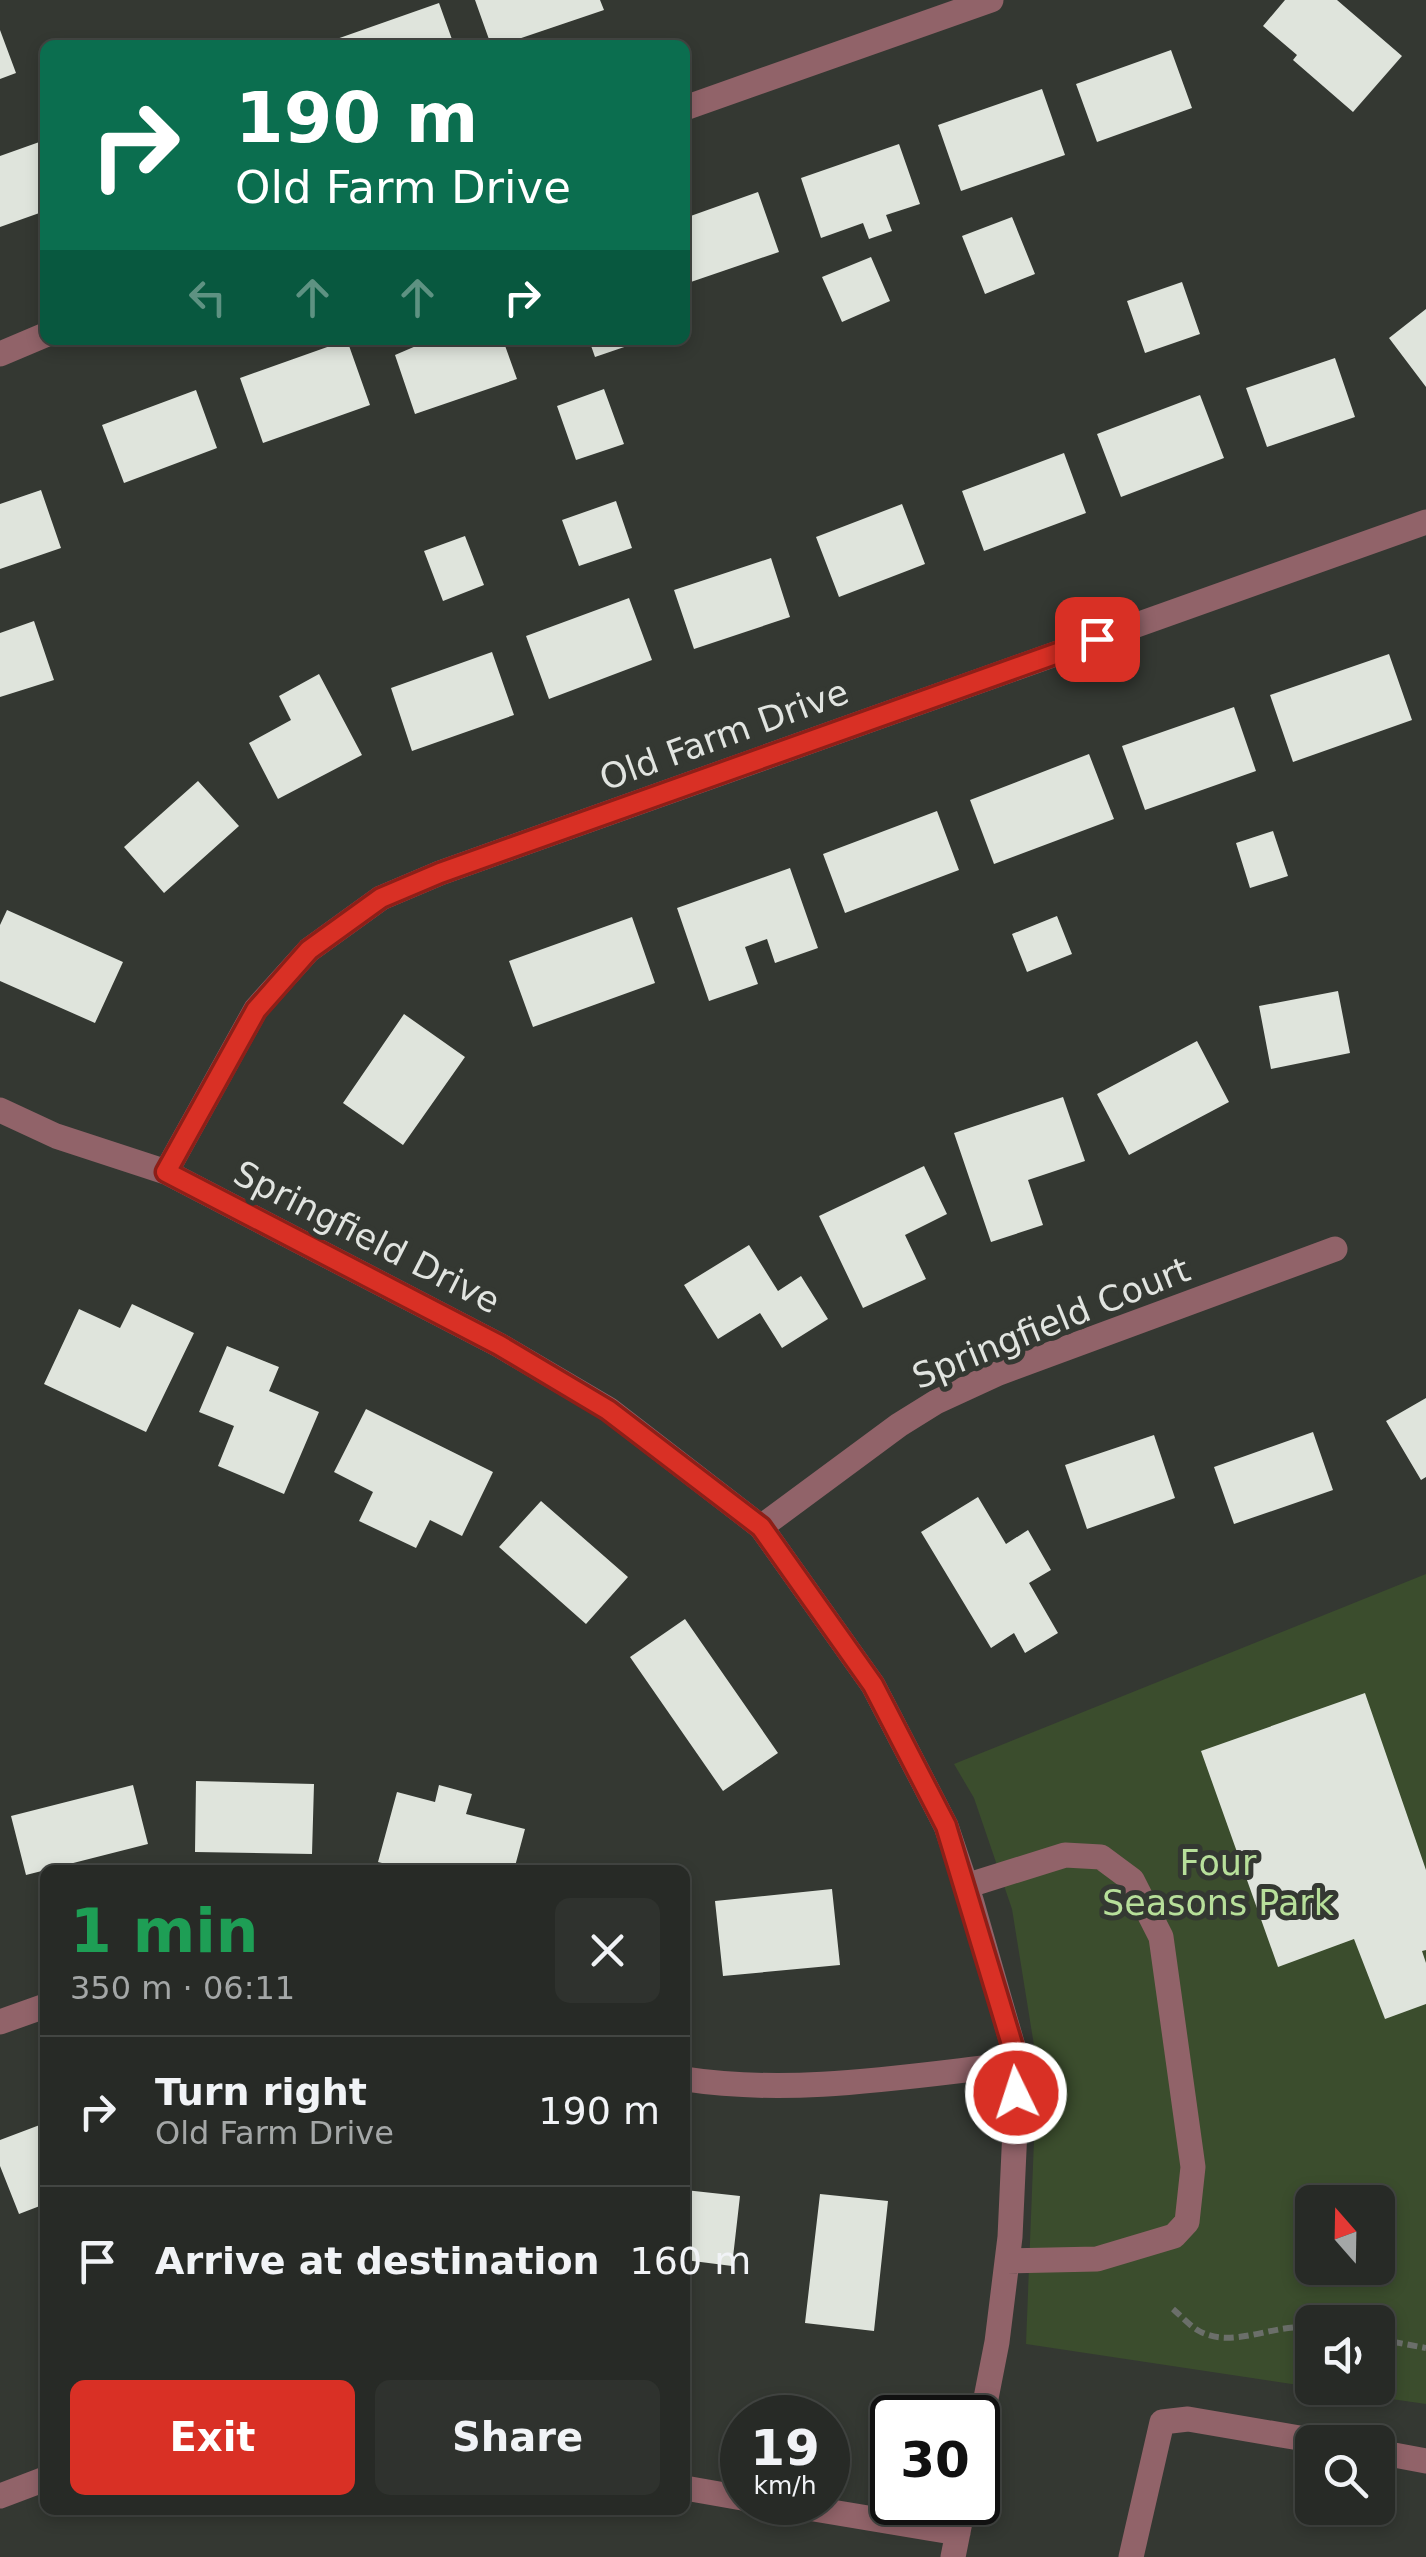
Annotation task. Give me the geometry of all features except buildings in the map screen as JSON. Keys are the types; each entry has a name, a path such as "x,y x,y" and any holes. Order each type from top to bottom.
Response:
{"street":[{"path":"690,106 991,0"},
{"path":"0,354 40,336"},
{"name":"Old Farm Drive","path":"166,1172 256,1010 309,950 381,898 440,873 1426,522"},
{"name":"Springfield Drive","path":"0,1110 56,1136 166,1172 499,1345 608,1410 761,1527 873,1685 946,1826 1018,2064 1007,2261 987,2395"},
{"name":"Springfield Court","path":"761,1527 936,1402 999,1374 1335,1249"},
{"path":"966,1886 1065,1855 1102,1857 1132,1880 1161,1938 1193,2167 1187,2222 1174,2236 1098,2260 1007,2261"},
{"path":"0,2022 40,2008"},
{"path":"690,2078 811,2086 1018,2064"},
{"path":"1131,2557 1162,2422 1188,2418 1295,2437"},
{"path":"1395,2455 1426,2461"},
{"path":"0,2496 40,2481"},
{"path":"690,2489 720,2494"},
{"path":"850,2520 956,2545"}],"path":[{"path":"1174,2309 1200,2332 1234,2338 1295,2329"},
{"path":"1395,2342 1426,2348"}],"green space":[{"name":"Four Seasons Park","path":"1426,1574 1426,2404 1395,2400 1395,2305 1295,2305 1295,2384 1026,2344 1037,2064 1012,1909 974,1798 954,1764"}],"route":[{"path":"1016,2093 1018,2064 946,1826 873,1685 761,1527 608,1410 499,1345 166,1172 256,1010 309,950 381,898 440,873 1097,639"}]}
